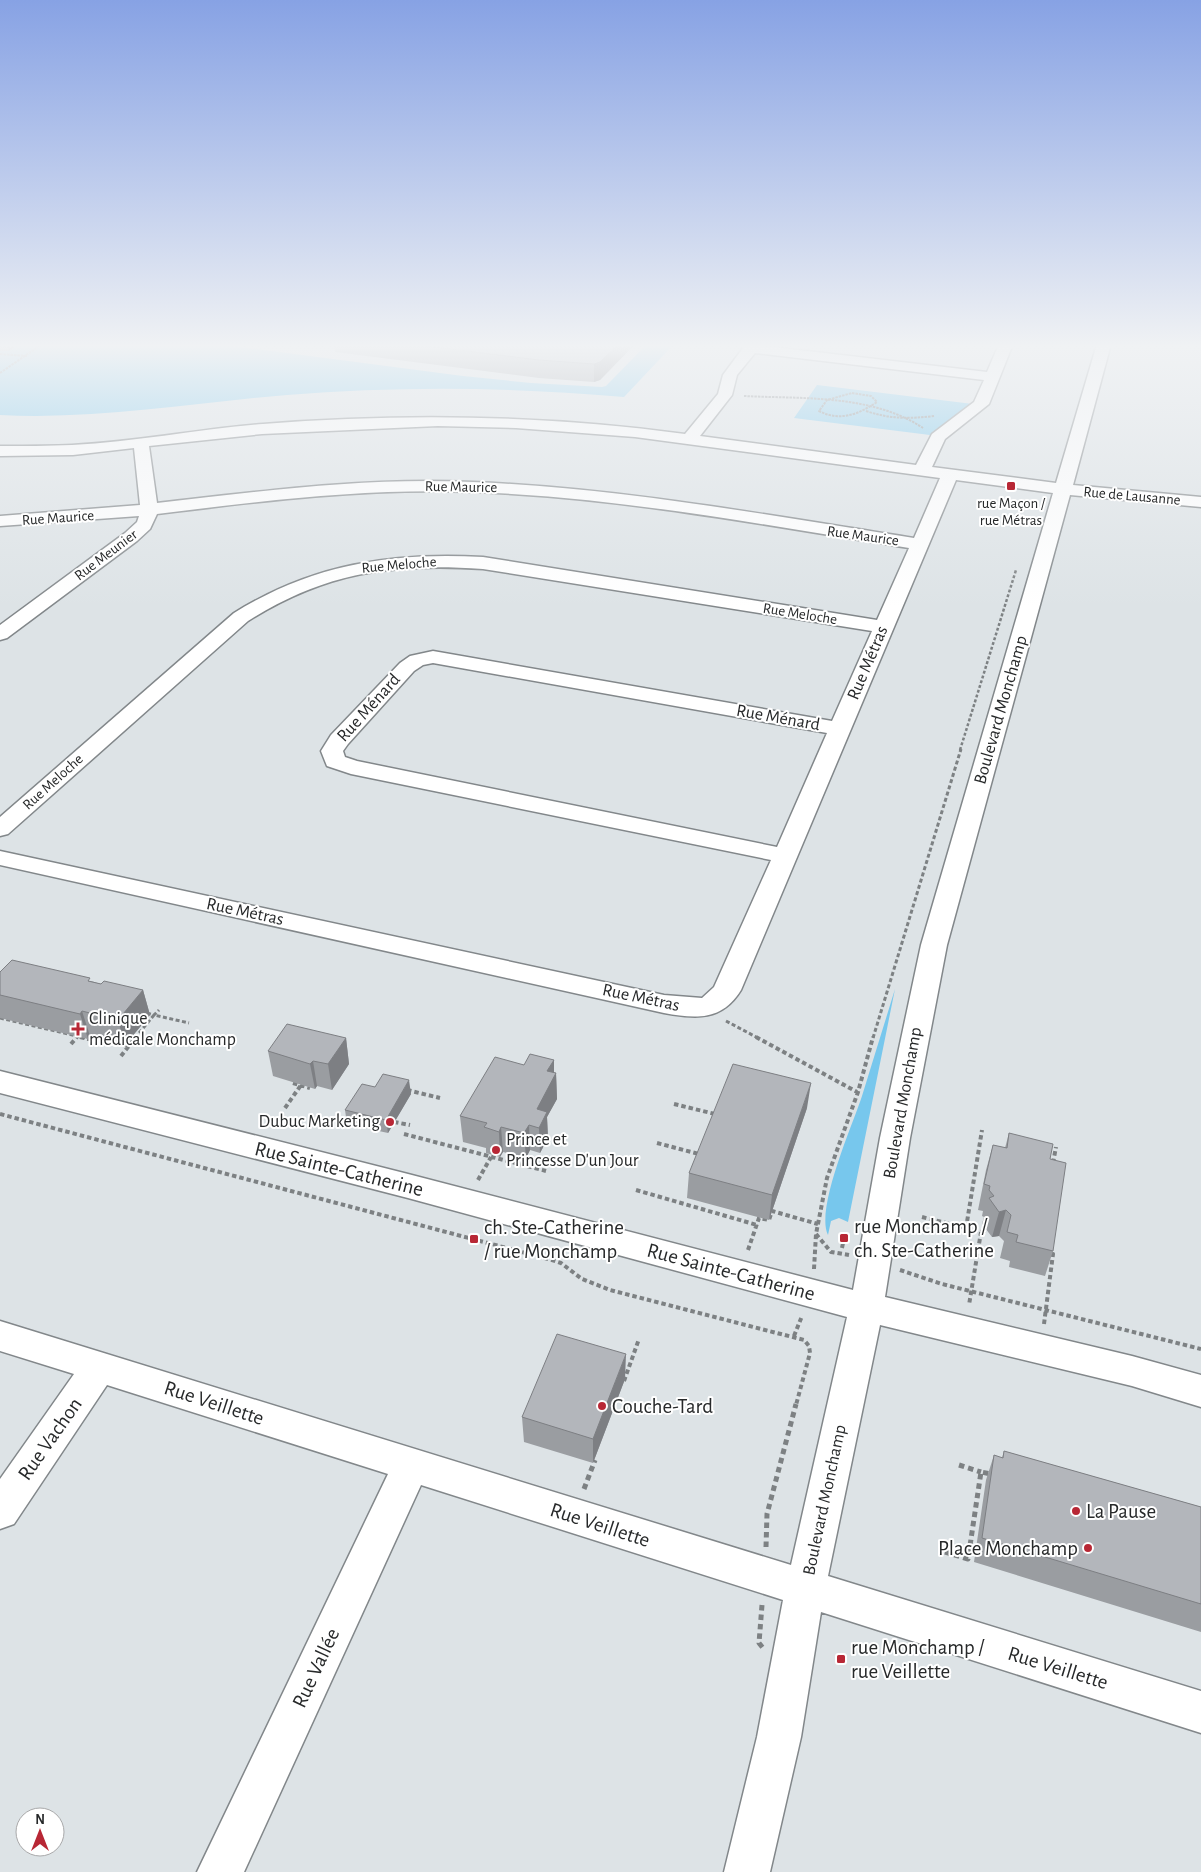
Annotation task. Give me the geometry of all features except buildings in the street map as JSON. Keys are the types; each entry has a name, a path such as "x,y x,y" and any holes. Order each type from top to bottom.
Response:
{"street":[{"name":"Rue de Lausanne","path":"0,451 54,451 141,444 250,431"},
{"name":"Rue de Lausanne","path":"620,431 690,438 1062,489 1201,502"},
{"path":"690,438 695,431"},
{"path":"922,470 938,437 946,431"},
{"name":"Boulevard Monchamp","path":"747,1872 779,1737 806,1589 878,1251 910,1061 934,945 1079,431"},
{"name":"Rue Meunier","path":"0,634 131,537 144,525 148,518 149,510 141,444"},
{"name":"Rue Métras","path":"0,858 664,1004 697,1008 718,1002 724,996 950,474"},
{"name":"Rue Maurice","path":"0,521 149,510 260,495 331,488 476,486 604,497 920,544"},
{"name":"Rue Meloche","path":"0,829 241,617 286,590 343,571 404,562 476,562 884,627"},
{"name":"Rue Ménard","path":"785,856 351,767 335,761 332,751 339,740 407,668 418,660 433,657 840,729"},
{"name":"Rue Sainte-Catherine","path":"0,1082 866,1306 1132,1371 1201,1391"},
{"name":"Rue Veillette","path":"0,1336 1201,1712"},
{"name":"Rue Vachon","path":"0,1511 99,1367"},
{"name":"Rue Vallée","path":"220,1872 411,1465"}],"path":[{"name":"Boulevard Monchamp","path":"814,1266 816,1234 827,1178 858,1092 891,973 1018,564"},
{"path":"121,1056 158,1010"},
{"path":"141,1012 189,1023"},
{"path":"719,1017 858,1092"},
{"path":"0,1018 77,1037 88,1039 90,1036 129,1046"},
{"path":"71,1044 77,1037"},
{"path":"293,1083 310,1088"},
{"path":"285,1108 301,1085"},
{"path":"405,1090 440,1098"},
{"path":"674,1104 720,1116"},
{"name":"Rue Sainte-Catherine","path":"0,1114 552,1260 561,1263 582,1279 610,1290 759,1330 794,1336"},
{"path":"394,1122 410,1125"},
{"path":"966,1228 982,1130"},
{"path":"404,1134 546,1171"},
{"path":"657,1143 704,1156"},
{"path":"1051,1171 1056,1147"},
{"path":"477,1183 492,1156"},
{"path":"636,1190 757,1225"},
{"path":"748,1251 759,1218 769,1220 772,1211 818,1224"},
{"path":"922,1217 981,1232 987,1230"},
{"path":"969,1307 981,1232"},
{"path":"816,1234 832,1252 840,1253"},
{"path":"842,1248 844,1238"},
{"path":"1043,1326 1053,1254 1049,1254"},
{"path":"915,1276 1201,1349"},
{"path":"766,1541 768,1514 810,1353 809,1346 804,1340 794,1336 803,1314"},
{"path":"622,1388 639,1339"},
{"path":"580,1499 596,1455"},
{"path":"959,1465 996,1476"},
{"path":"945,1552 968,1559 981,1472"}],"shaded area":[{"path":"901,431 935,431 930,435"},
{"path":"895,989 848,1222 839,1218 831,1221 828,1235 825,1223 831,1187 862,1096"}],"place":[{"name":"rue Maçon / rue Métras","path":"1011,486"},
{"name":"Clinique médicale Monchamp","path":"78,1029"},
{"name":"Dubuc Marketing","path":"390,1122"},
{"name":"Prince et Princesse D'un Jour","path":"496,1150"},
{"name":"rue Monchamp / ch. Ste-Catherine","path":"844,1238"},
{"name":"ch. Ste-Catherine / rue Monchamp","path":"474,1239"},
{"name":"Couche-Tard","path":"602,1406"},
{"name":"La Pause","path":"1076,1511"},
{"name":"Place Monchamp","path":"1088,1548"},
{"name":"rue Monchamp / rue Veillette","path":"841,1659"}]}
